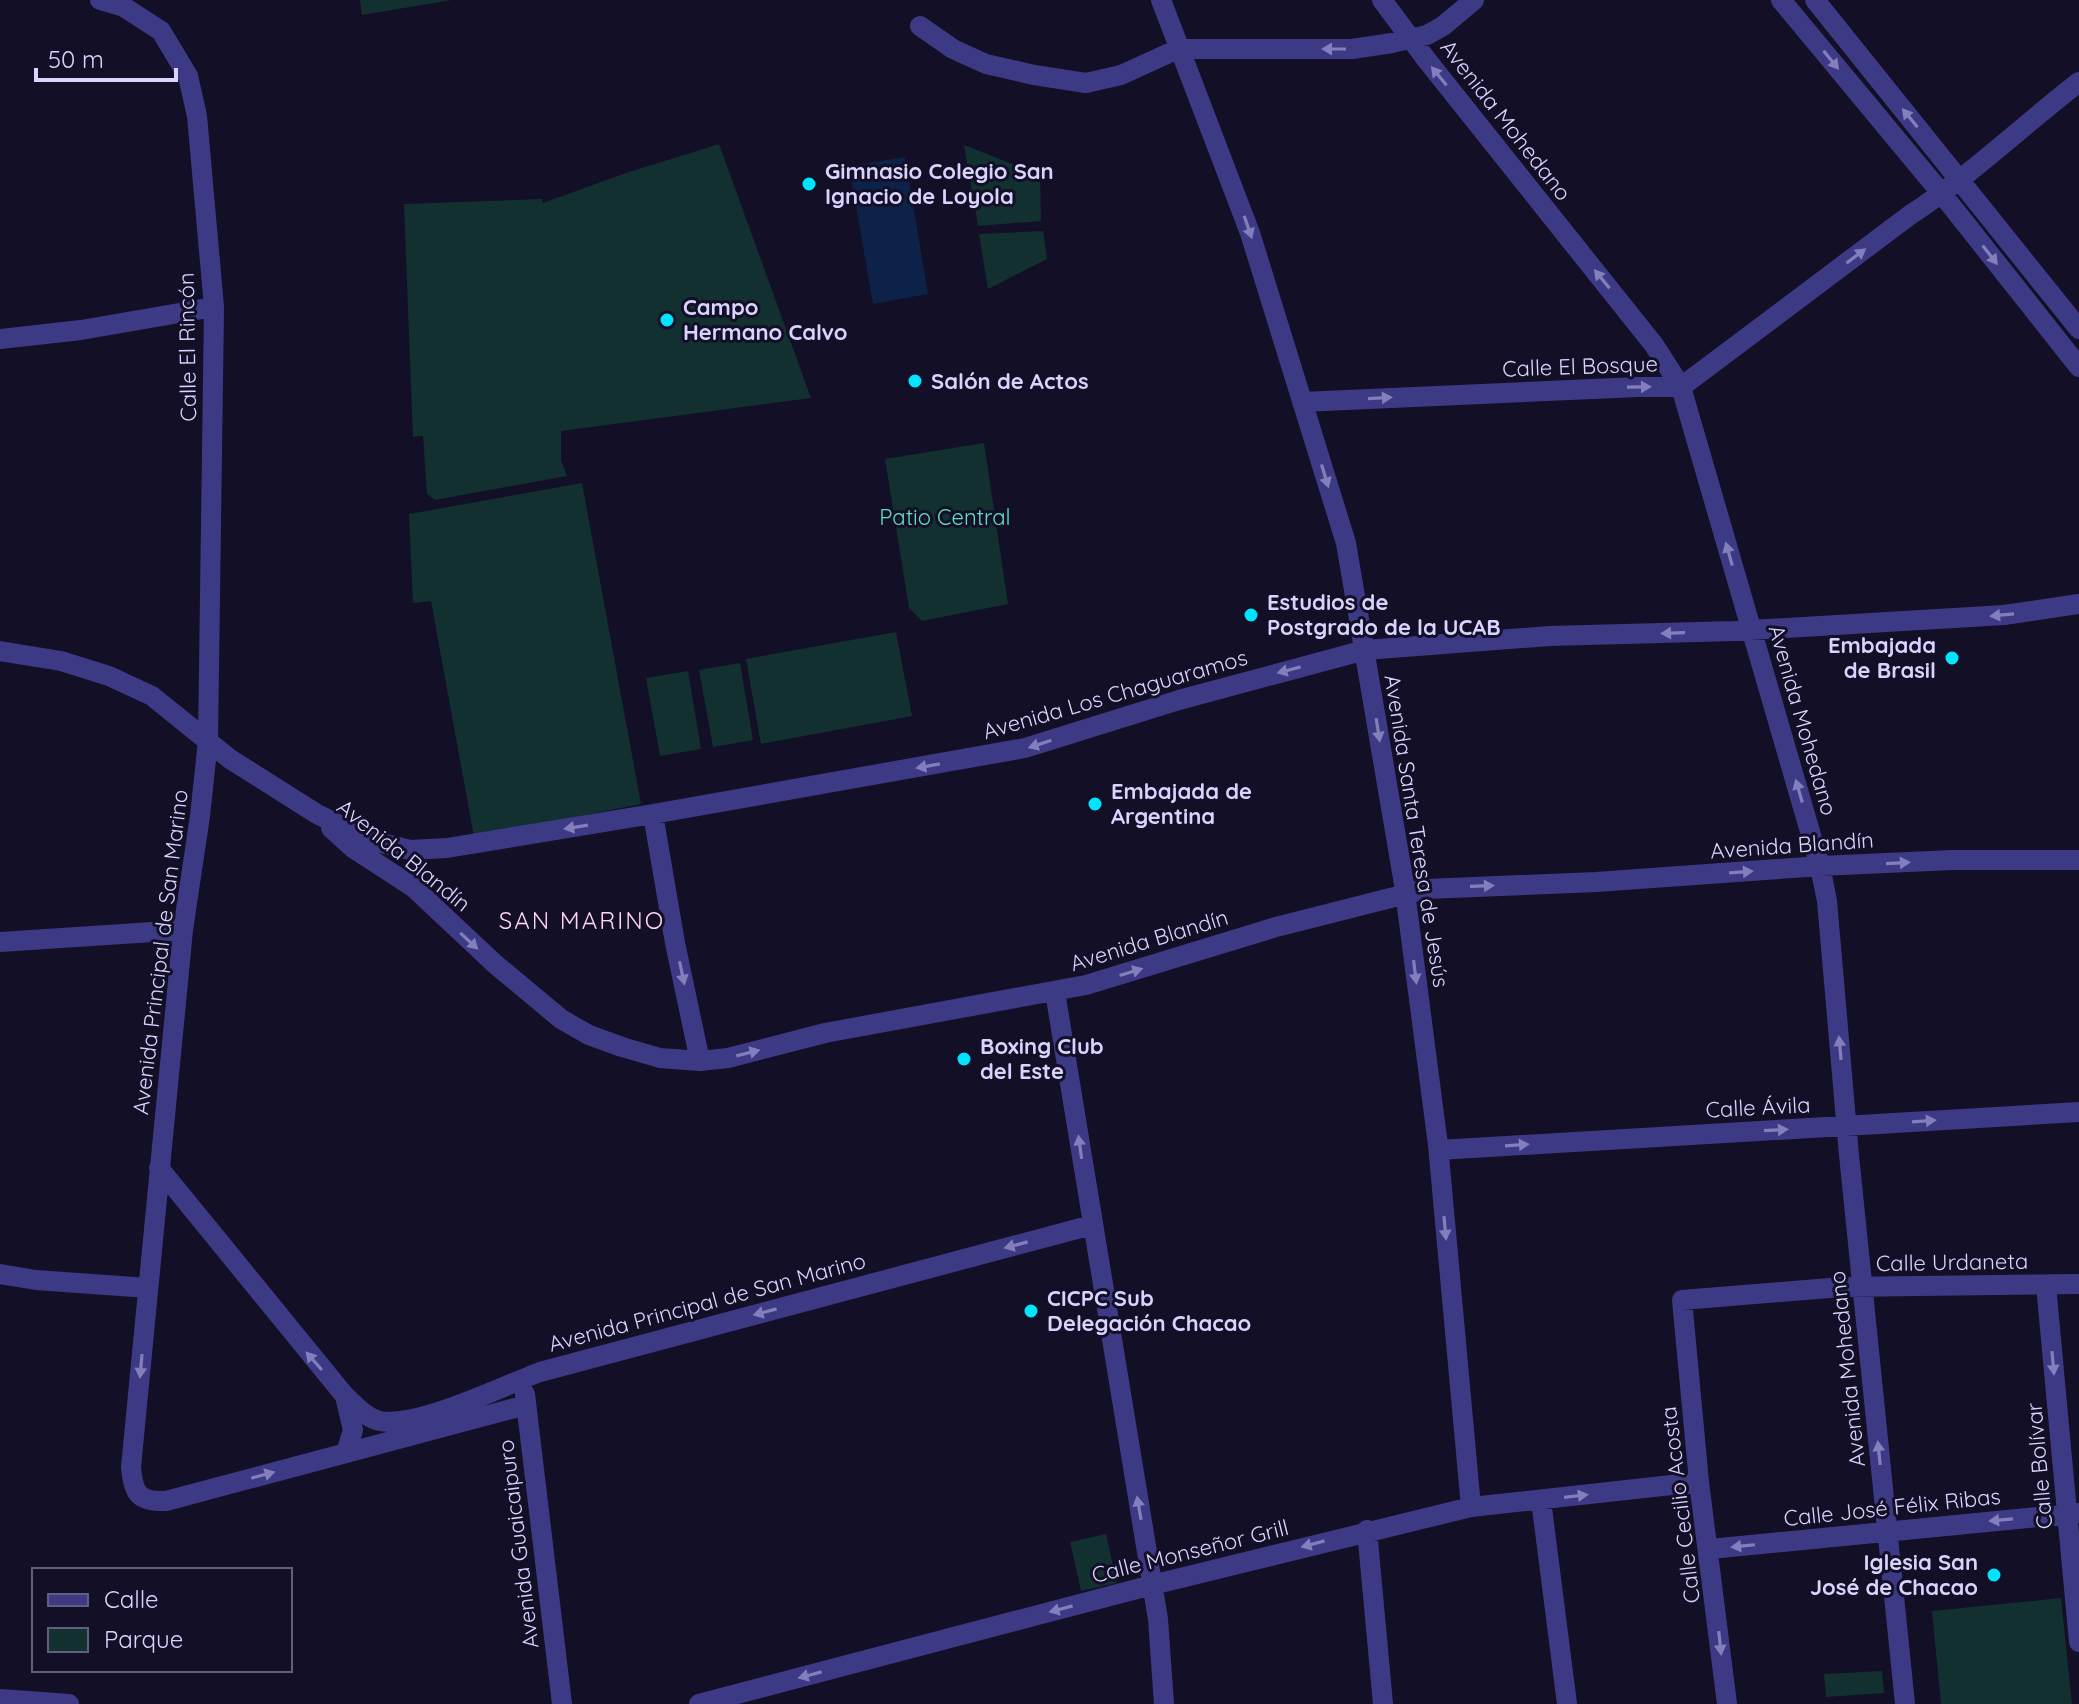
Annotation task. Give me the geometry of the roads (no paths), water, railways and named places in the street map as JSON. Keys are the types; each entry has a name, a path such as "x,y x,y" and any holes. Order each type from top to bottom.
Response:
{"street":[{"name":"Calle El Rincón","path":"100,0 124,7 161,31 188,76 197,116 214,307 208,741"},
{"name":"Avenida Santa Teresa de Jesús","path":"1161,0 1250,233 1346,543 1404,894 1439,1150 1471,1507"},
{"name":"Avenida Mohedano","path":"1382,0 1654,345 1681,387 1820,866 1827,901 1846,1126 1905,1704"},
{"path":"920,26 953,49 986,64 1086,83 1121,75 1178,49 1352,49 1427,35 1474,0"},
{"path":"1781,0 1942,194 2079,367"},
{"path":"1815,0 2079,329"},
{"name":"Calle El Bosque","path":"1302,402 1681,387 1942,194 2079,82"},
{"path":"0,339 81,330 214,307"},
{"name":"Avenida Los Chaguaramos","path":"317,814 370,840 410,850 447,848 1025,748 1179,700 1365,650 1550,636 2004,615 2079,604"},
{"path":"0,651 61,661 109,676 152,696 230,759 317,814"},
{"name":"Avenida Principal de San Marino","path":"208,741 183,930 132,1482 141,1496 152,1501 166,1501 526,1405"},
{"name":"Avenida Blandín","path":"317,814 353,848 413,887 495,964 561,1019 589,1035 622,1047 660,1058 700,1061 728,1058 825,1033 1086,985 1276,927 1404,894 1448,887 1596,882 1952,860 2079,860"},
{"path":"653,814 675,943 700,1061"},
{"path":"410,850 408,873 413,887"},
{"path":"0,942 183,930"},
{"path":"1055,992 1158,1619 1164,1704"},
{"name":"Calle Ávila","path":"1439,1150 2079,1112"},
{"name":"Avenida Principal de San Marino","path":"159,1168 345,1396 370,1417 388,1422 446,1408 522,1379 1092,1225"},
{"path":"0,1274 36,1280 148,1288"},
{"name":"Calle Urdaneta","path":"1682,1300 1864,1287 2079,1284"},
{"name":"Calle Bolívar","path":"2046,1285 2073,1514 2079,1642"},
{"name":"Calle Cecilio Acosta","path":"1682,1300 1699,1482 1710,1549 1727,1704"},
{"name":"Avenida Guaicaipuro","path":"522,1379 562,1704"},
{"name":"Avenida Principal de San Marino","path":"345,1396 353,1430 346,1453"},
{"name":"Calle Monseñor Grill","path":"699,1704 1367,1530 1471,1507 1699,1482"},
{"path":"1541,1500 1567,1704"},
{"name":"Calle José Félix Ribas","path":"1710,1549 2073,1514"},
{"path":"1367,1530 1383,1704"},
{"path":"0,1699 69,1704"}],"water":[{"path":"905,157 928,294 873,304 849,166"}],"place":[{"name":"Gimnasio Colegio San Ignacio de Loyola","path":"809,184"},
{"name":"Campo Hermano Calvo","path":"667,320"},
{"name":"Salón de Actos","path":"915,381"},
{"name":"Estudios de Postgrado de la UCAB","path":"1251,615"},
{"name":"Embajada de Brasil","path":"1952,658"},
{"name":"Embajada de Argentina","path":"1095,804"},
{"name":"Boxing Club del Este","path":"964,1059"},
{"name":"CICPC Sub Delegación Chacao","path":"1031,1311"},
{"name":"Iglesia San José de Chacao","path":"1994,1575"}],"district":[{"name":"SAN MARINO","path":"582,920"}],"park label":[{"name":"Patio Central","path":"945,517"}]}
